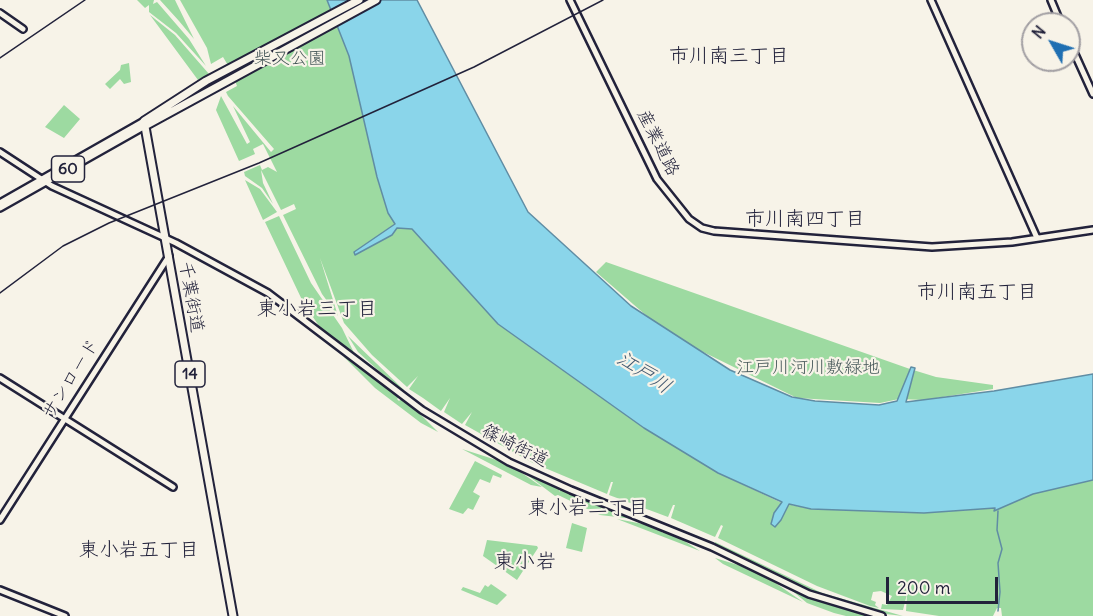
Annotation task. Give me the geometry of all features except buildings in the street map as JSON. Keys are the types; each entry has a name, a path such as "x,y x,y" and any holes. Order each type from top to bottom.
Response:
{"highway":[{"path":"145,126 220,78 359,0"},
{"path":"145,126 204,92 220,78 376,0"},
{"name":"千葉街道","path":"145,126 233,616"}],"main road":[{"name":"産業道路","path":"570,0 657,178 689,219 702,228 714,231 932,247 1037,238 1093,230"},
{"path":"931,0 1037,238"},
{"path":"0,13 23,29"},
{"path":"1081,68 1093,94"},
{"name":"60","path":"0,203 145,126"},
{"name":"篠崎街道","path":"0,152 43,181 166,239 268,293 422,410 503,459 571,490 712,547 809,594 882,616"},
{"name":"60","path":"0,208 43,181"},
{"name":"サンロード","path":"0,520 169,256"},
{"path":"0,378 173,488"},
{"path":"0,590 65,616"}],"green space":[{"path":"137,0 154,0 153,4 157,2 189,39 206,66 176,33 149,12 149,5 145,8"},
{"path":"160,0 175,0 194,39 179,21"},
{"name":"柴又公園","path":"180,0 327,0 349,56 377,177 388,213 395,224 359,253 392,235 397,228 412,229 498,324 644,428 718,473 782,503 811,509 924,513 995,508 1032,494 1093,480 1093,616 1002,616 1001,608 997,608 993,616 939,616 906,611 907,594 903,610 881,609 882,604 887,605 892,596 881,591 873,592 871,600 876,602 875,605 879,608 870,606 817,586 718,538 723,526 721,525 715,537 671,518 675,505 668,517 609,495 613,482 607,494 533,463 465,425 472,412 462,424 444,412 450,398 441,411 409,389 418,376 407,387 372,355 344,323 320,258 338,316 322,294 283,215 296,209 294,204 281,210 261,170 263,183 273,204 262,188 245,176 244,172 260,165 262,170 268,167 277,172 263,144 253,149 255,154 239,161 216,110 221,96 247,144 250,142 233,106 271,152 274,149 228,96 226,92 237,86 232,72 223,57 211,64 207,48"},
{"path":"150,15 175,35 209,74 198,80"},
{"path":"129,63 131,82 124,84 120,79 110,89 105,84 120,70 121,65"},
{"path":"64,105 80,119 64,138 45,127"},
{"path":"245,180 260,189 277,212 263,220"},
{"path":"279,216 311,283 342,328 356,357 323,332 303,302 265,222"},
{"name":"江戸川河川敷緑地","path":"606,262 910,369 936,377 993,385 993,389 924,400 899,399 880,403 797,398 697,349 648,317 596,272"},
{"path":"348,336 404,390 402,392 358,352"},
{"path":"344,357 348,357 400,396 397,399 399,401 402,398 408,402 438,432 421,423 375,388"},
{"path":"462,449 509,464 542,487 531,485"},
{"path":"475,461 502,475 501,478 493,475 490,483 480,479 473,492 480,496 473,510 468,508 463,514 449,509"},
{"path":"522,471 559,487 559,492 561,488 602,505 601,510 605,506 643,520 600,515 558,495 555,496"},
{"path":"617,519 664,528 662,533 667,530 700,551"},
{"path":"572,523 587,528 582,552 566,548"},
{"path":"487,540 537,546 538,548 517,580 483,556"},
{"path":"715,542 822,593 903,616 877,613 812,593 714,545"},
{"path":"715,558 758,571 803,602 723,564"},
{"path":"491,584 507,595 497,605 461,590 463,587 480,593 485,585 488,587"},
{"path":"784,584 816,599 873,616 846,616 834,613 807,603"}],"water":[{"name":"江戸川","path":"327,0 417,0 528,212 631,306 730,370 792,397 815,401 879,405 897,401 911,367 915,368 906,402 994,391 1093,374 1093,480 1033,494 994,511 995,508 924,513 811,509 789,504 775,527 771,524 774,513 782,502 718,473 644,428 498,324 412,229 397,228 392,235 355,255 354,252 395,224 388,213 377,177 349,56"}],"waterway":[{"path":"998,511 997,530 1002,549 998,563 1000,592 998,611"}],"railway":[{"path":"0,58 85,0"},
{"path":"0,293 63,246 109,223 259,163 474,67 603,0"}],"district":[{"name":"市川南三丁目","path":"729,56"},
{"name":"市川南四丁目","path":"805,219"},
{"name":"市川南五丁目","path":"977,292"},
{"name":"東小岩三丁目","path":"317,309"},
{"name":"東小岩二丁目","path":"588,508"},
{"name":"東小岩五丁目","path":"139,550"},
{"name":"東小岩","path":"525,562"}]}
